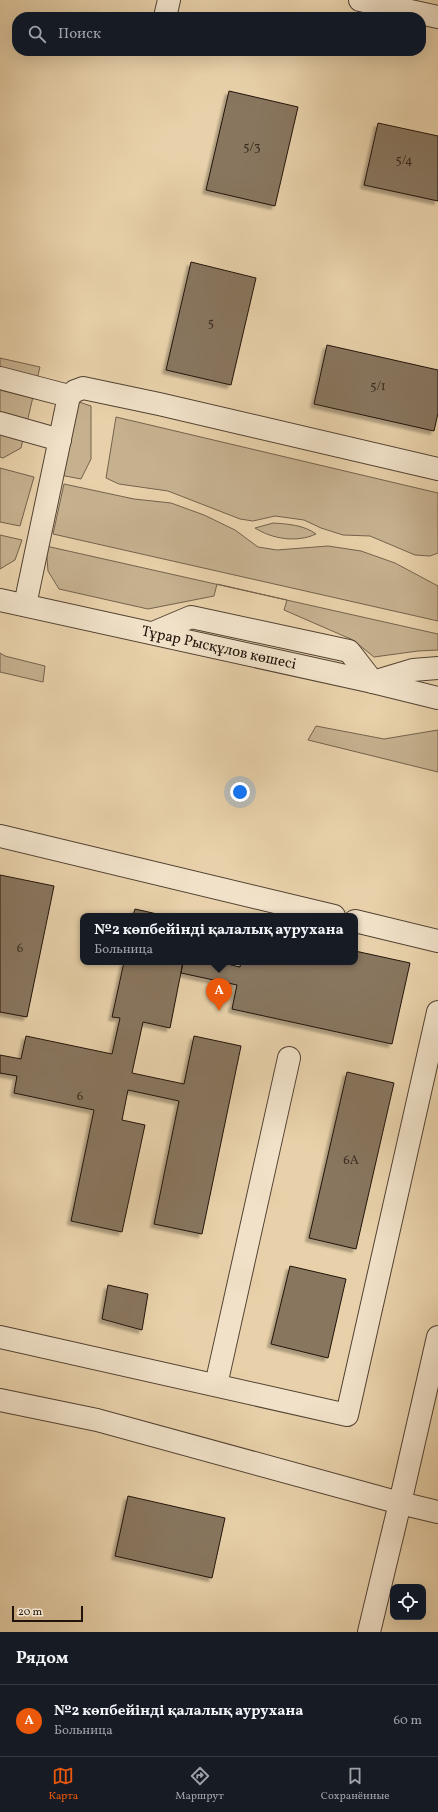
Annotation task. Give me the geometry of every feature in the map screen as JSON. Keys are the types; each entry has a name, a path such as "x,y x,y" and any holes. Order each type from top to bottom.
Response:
{"street":[{"path":"166,12 169,0"},
{"path":"360,0 415,12"},
{"path":"426,14 438,17"},
{"path":"0,378 69,396"},
{"path":"25,605 69,396 75,391 83,388 159,404 438,469"},
{"path":"0,424 60,440"},
{"name":"Тұрар Рысқұлов көшесі","path":"0,600 373,682 438,698"},
{"path":"373,682 413,670 438,668"},
{"path":"0,836 321,913"},
{"path":"358,922 438,941"},
{"path":"0,1337 347,1415 438,1012"},
{"path":"216,1385 289,1058"},
{"path":"368,1632 400,1503 438,1337"},
{"path":"0,1400 97,1420 400,1503 438,1512"}],"shaded area":[{"path":"0,358 40,367 21,448 3,458 0,457"},
{"path":"73,400 91,406 91,459 81,479 60,475"},
{"path":"116,417 438,493 438,553 430,556 415,555 370,536 343,535 321,528 304,520 275,516 253,521 240,519 168,491 119,484 106,478"},
{"path":"0,468 34,477 20,526 0,522"},
{"path":"64,484 134,499 171,503 204,515 235,530 258,547 277,550 328,546 361,551 395,563 438,586 438,621 53,534"},
{"path":"273,523 301,527 316,534 309,537 293,539 269,535 255,528"},
{"path":"0,535 22,540 15,560 0,569"},
{"path":"46,546 217,584 214,596 148,609 59,589 48,571"},
{"path":"287,600 438,634 438,650 374,657 353,640 284,610"},
{"path":"0,653 5,656 45,666 43,682 0,672"},
{"path":"316,726 384,739 438,730 438,772 308,740"}],"building":[{"path":"229,91 298,107 275,206 206,190"},
{"path":"378,123 438,136 438,201 364,185"},
{"path":"191,262 256,278 231,385 166,370"},
{"path":"327,345 438,370 438,413 434,431 314,404"},
{"path":"0,875 54,886 27,1017 0,1012"},
{"path":"135,909 153,913 134,913"},
{"path":"358,952 410,963 392,1044 232,1009 237,985 181,973 182,965 232,965 240,967 240,965 358,965"},
{"path":"123,965 182,965 170,1028 143,1022 132,1073 184,1084 194,1036 241,1046 202,1234 154,1224 179,1101 128,1090 122,1120 145,1125 122,1232 71,1221 94,1110 14,1093 17,1076 0,1073 0,1055 21,1059 26,1036 112,1054 120,1018 112,1017"},
{"path":"347,1072 394,1083 356,1249 309,1238"},
{"path":"290,1266 346,1279 328,1358 271,1344"},
{"path":"108,1285 148,1294 142,1330 102,1319"},
{"path":"128,1496 225,1518 212,1578 115,1556"}],"place":[{"name":"№2 көпбейінді қалалық аурухана","path":"219,1011"}]}
